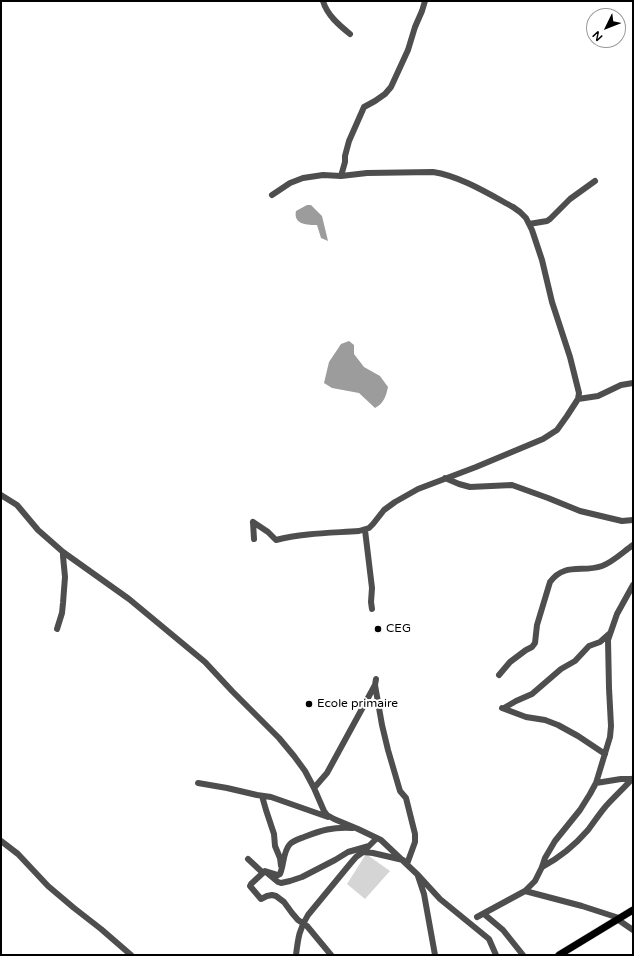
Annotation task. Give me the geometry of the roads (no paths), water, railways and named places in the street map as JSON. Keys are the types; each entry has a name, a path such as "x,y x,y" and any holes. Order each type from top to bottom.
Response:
{"main road":[{"path":"559,955 633,910"}],"street":[{"path":"322,1 334,20 350,34"},
{"path":"340,176 345,162 349,141 364,107 385,94 391,87 408,50 422,11 424,1"},
{"path":"254,539 253,522 268,532 276,540 303,535 365,530 373,524 384,510 418,489 543,439 557,430 568,416 578,399 579,393 570,357 552,302 542,260 529,224 523,215 513,207 461,180 444,173 433,172 367,173 340,176 323,175 303,178 290,183 272,195"},
{"path":"529,224 550,219 570,199 595,181"},
{"path":"578,399 598,396 621,385 633,383"},
{"path":"445,478 470,487 512,485 580,511 622,521 633,520"},
{"path":"1,495 17,505 38,530 63,552 129,599 205,662 279,738 294,756 314,788 324,811 327,815 334,819"},
{"path":"365,530 372,588 372,609"},
{"path":"499,675 510,662 532,647 535,643 539,617 553,577 563,571 606,565 633,545"},
{"path":"57,629 63,603 65,577 62,556 63,552"},
{"path":"477,918 525,891 531,886 555,841 580,810 596,783 610,737 611,726 608,640 617,614 633,585"},
{"path":"626,599 633,597"},
{"path":"605,754 558,725 545,720 526,717 502,708 532,694 561,669 575,661 587,648 602,640 611,631"},
{"path":"314,788 327,773 376,682 382,725 388,750 400,791 406,798 415,834 416,842 405,862"},
{"path":"596,783 621,779 633,779"},
{"path":"542,867 555,859 580,838 607,805 633,779"},
{"path":"198,783 271,797 334,819 377,838 405,862 440,899 489,940 496,955"},
{"path":"262,796 274,834 275,846 280,858 281,871"},
{"path":"264,872 278,875 281,871 286,853 291,843 328,829 358,829"},
{"path":"296,955 298,936 303,923 315,905 356,857 377,838"},
{"path":"1,841 18,854 48,886 132,955"},
{"path":"248,859 281,883 302,877 348,852 370,845"},
{"path":"363,852 373,853 405,862"},
{"path":"264,872 250,886 261,899 269,895 276,896 284,902 295,917 303,923 328,954"},
{"path":"418,875 424,894 435,955"},
{"path":"525,891 582,906 618,918 633,930"},
{"path":"484,914 503,930 523,955"}],"place":[{"name":"CEG","path":"378,629"},
{"name":"Ecole primaire","path":"309,704"}]}
